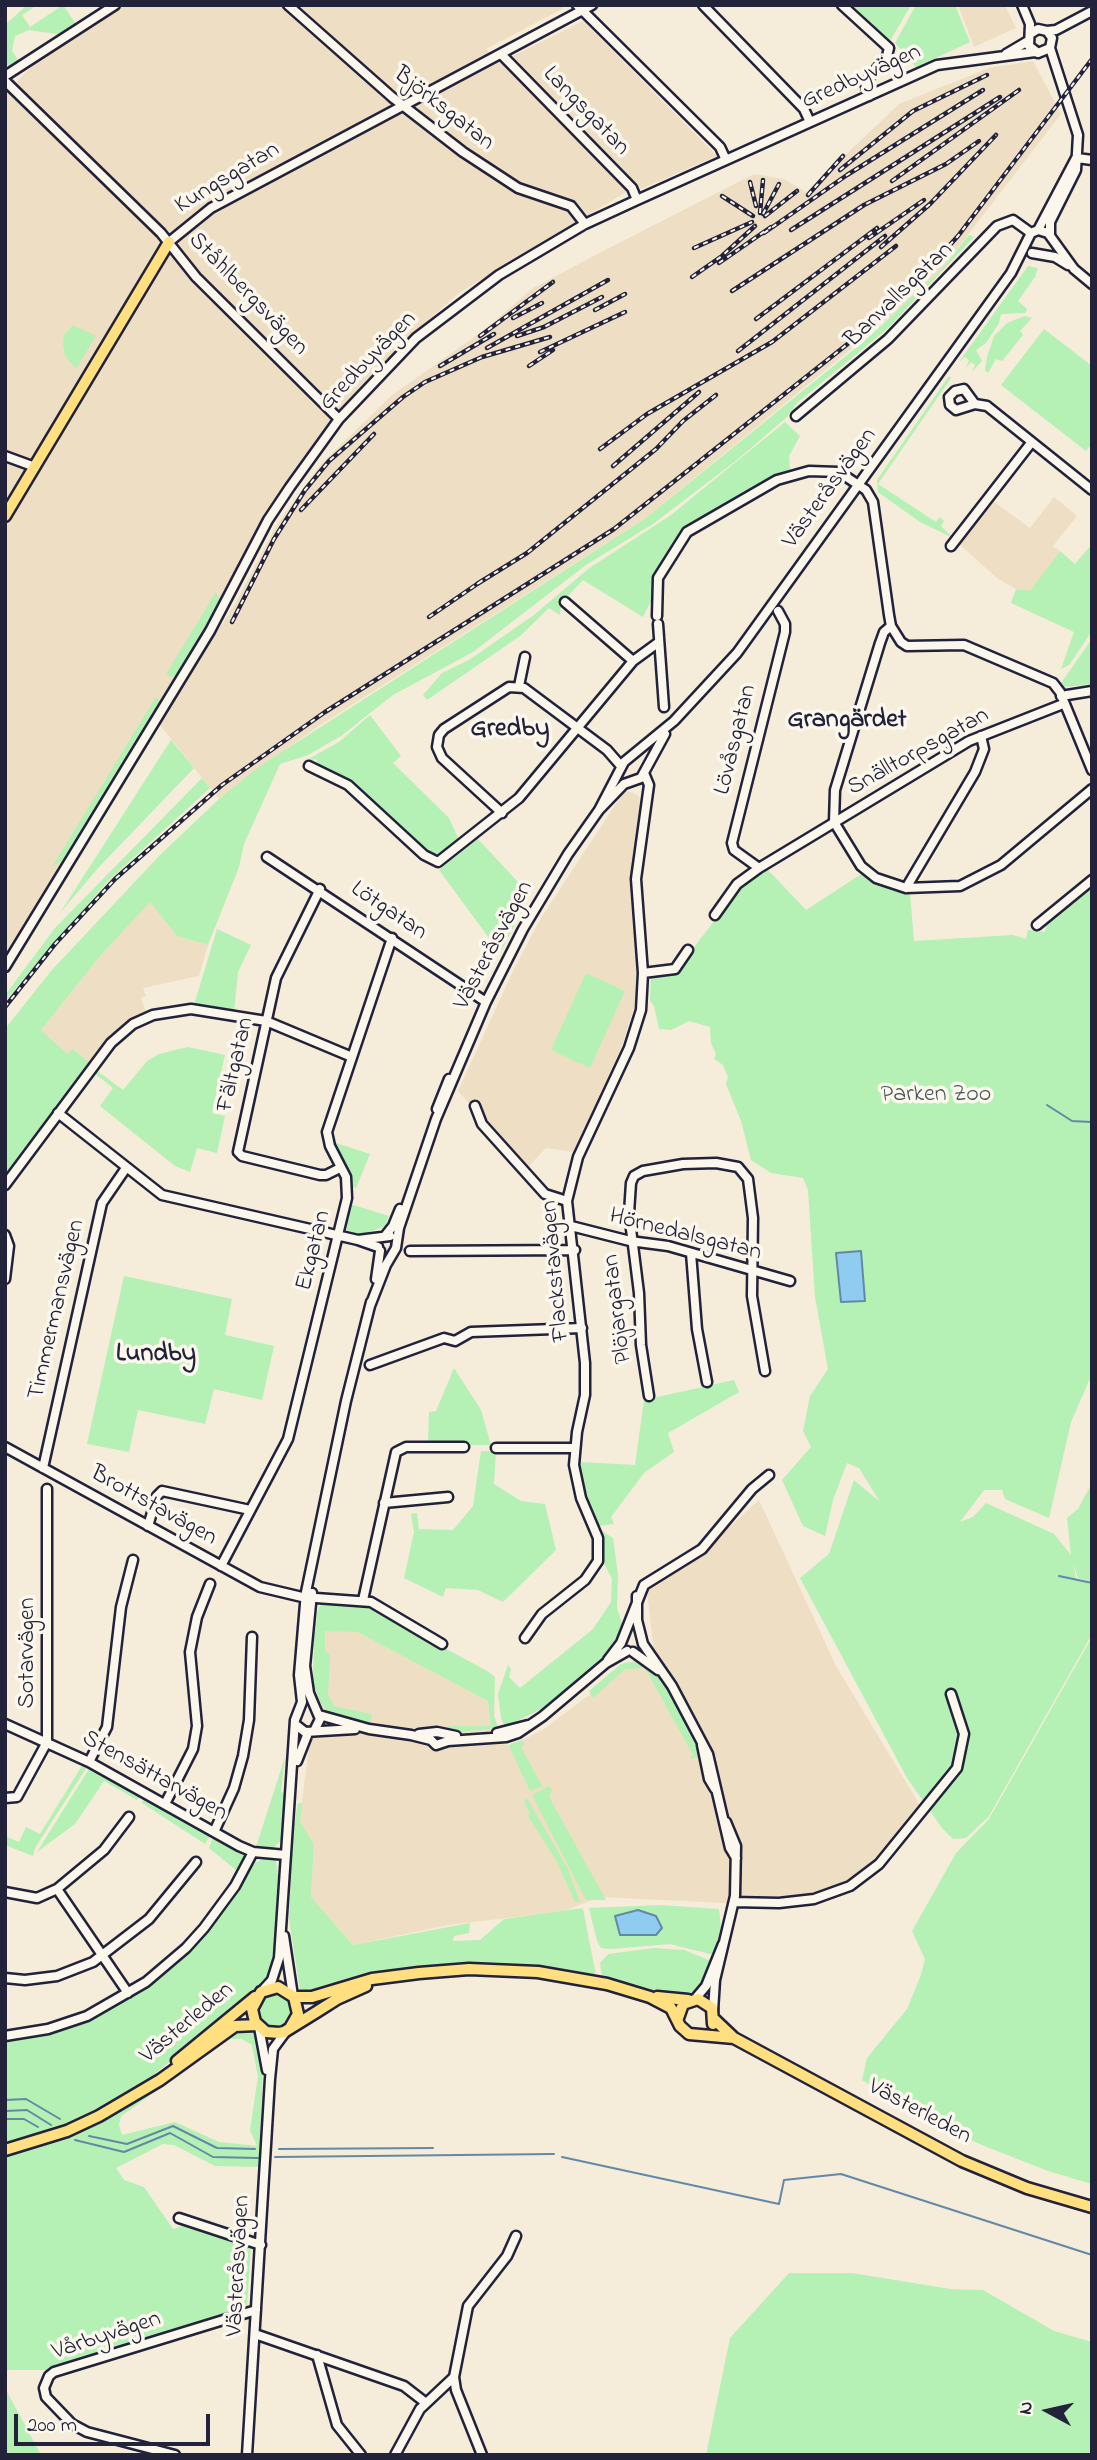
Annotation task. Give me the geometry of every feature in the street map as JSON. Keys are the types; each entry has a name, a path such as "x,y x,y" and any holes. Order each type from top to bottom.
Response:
{"main road":[{"name":"Kungsgatan","path":"5,516 169,242"},
{"path":"386,1979 337,1999 288,2029 272,2034 258,2026 252,2009 261,1992 278,1987 294,1997 312,1997 372,1979 470,1969 516,1970 574,1977 650,1997 667,2005 686,2032 703,2034 713,2015 706,2002 650,1997"},
{"name":"Västerleden","path":"144,2089 261,1992"},
{"path":"288,2029 298,2014 294,1997"},
{"path":"678,2018 680,2009 692,2000"},
{"name":"Västerleden","path":"713,2015 734,2038 962,2161 1027,2188 1092,2207"},
{"name":"Västerleden","path":"5,2150 67,2131 144,2089 235,2026 258,2026"},
{"name":"Västerleden","path":"703,2034 734,2038"}],"street":[{"path":"5,79 115,5"},
{"name":"Björksgatan","path":"288,5 404,105 505,182 571,206 585,224"},
{"name":"Kungsgatan","path":"169,242 211,208 501,54 580,8 592,5"},
{"path":"704,5 804,110 810,122"},
{"path":"842,5 889,48 887,56 865,83 869,96"},
{"path":"1023,5 1044,30 1051,45 1055,71 1077,123 1077,158 1070,186 1050,222 1051,238 1045,254"},
{"path":"1023,5 1029,38 1036,52 1055,71"},
{"path":"580,8 720,147 726,160"},
{"path":"1081,18 1092,11"},
{"name":"Gredbyvägen","path":"1000,58 1044,30 1081,18"},
{"name":"Gredbyvägen","path":"5,967 209,631 268,520 339,419 416,338 499,275 585,224 937,65 1036,52 1051,45 1081,18"},
{"name":"Langsgatan","path":"501,54 632,188 637,200"},
{"name":"Ståhlbergsvägen","path":"5,79 169,242 196,277 339,419"},
{"path":"1077,158 1092,160"},
{"path":"1077,158 1035,231 1051,238 1074,268 1092,284"},
{"name":"Banvallsgatan","path":"796,416 896,331 997,226 1013,220 1035,231"},
{"name":"Västeråsvägen","path":"379,1249 384,1236 393,1226 486,1002 536,908 625,764 674,721 737,653 1011,273 1035,231"},
{"path":"1027,243 1032,253 1045,254 1074,268"},
{"name":"Västeråsvägen","path":"1011,273 1032,253"},
{"path":"975,404 986,406 1092,490"},
{"path":"951,546 1031,443"},
{"path":"5,456 35,467"},
{"path":"664,706 658,578 682,537 777,480 809,471 832,470 858,484 871,496 876,513 891,626 904,645 956,644 974,648 1046,679 1062,700 1092,770"},
{"path":"565,602 633,661"},
{"name":"Lövåsgatan","path":"759,867 734,850 732,843 785,632 785,624 778,611"},
{"path":"834,822 835,790 880,643 884,632 891,626"},
{"path":"309,766 348,785 435,862 442,860 502,813 524,792 633,661 659,642"},
{"path":"519,686 525,657"},
{"path":"519,686 625,764 631,781 646,797"},
{"path":"502,813 442,758 438,741 444,729 503,690 519,686"},
{"name":"Snälltorpsgatan","path":"715,915 737,884 759,867 834,822 981,736 1062,700 1092,691"},
{"name":"Västeråsvägen","path":"599,810 631,781 639,779 674,721"},
{"path":"906,888 975,772 984,749 981,736"},
{"path":"625,764 640,761 644,772"},
{"name":"Flackstavägen","path":"525,1638 542,1614 585,1580 598,1560 598,1538 590,1525 576,1482 574,1447 585,1395 575,1250 567,1201 579,1157 634,1036 641,1010 643,973 636,878 649,785 644,772"},
{"path":"906,888 971,883 1001,865 1092,789"},
{"name":"Snälltorpsgatan","path":"834,822 869,873 887,883 906,888"},
{"name":"Lötgatan","path":"267,856 486,1002"},
{"path":"1037,925 1092,880"},
{"name":"Fältgatan","path":"320,889 276,978 239,1155 320,1175 340,1168"},
{"name":"Ekgatan","path":"221,1566 288,1439 348,1191 327,1132 391,938"},
{"path":"643,973 675,969 688,950"},
{"path":"5,1185 111,1042 142,1019 166,1011 191,1009 266,1021 352,1057"},
{"path":"475,1106 482,1124 545,1194 567,1201"},
{"path":"58,1113 155,1191 171,1198 358,1240 391,1254 370,1306"},
{"name":"Plöjargatan","path":"649,1395 641,1345 638,1280 630,1241 630,1197 634,1176 643,1171 683,1164 716,1163 738,1167 748,1179 753,1208 752,1272"},
{"name":"Timmermansvägen","path":"43,1468 102,1203 126,1168"},
{"name":"Västeråsvägen","path":"391,1254 397,1243 418,1168"},
{"name":"Hörnedalsgatan","path":"571,1226 691,1253 790,1281"},
{"path":"5,1235 9,1245 5,1279"},
{"path":"358,1240 384,1236 393,1237 397,1243"},
{"path":"261,1992 272,1980 277,1969 296,1725 308,1595 316,1544 370,1306 379,1249"},
{"path":"410,1251 575,1250"},
{"path":"691,1253 697,1329 707,1382"},
{"path":"752,1272 752,1296 765,1371"},
{"path":"370,1365 444,1338 455,1341 471,1332 582,1328"},
{"name":"Brottstavägen","path":"5,1447 260,1587 363,1600 383,1607 442,1644"},
{"path":"363,1600 394,1456 400,1449 464,1447"},
{"path":"496,1448 574,1447"},
{"path":"606,1663 622,1638 643,1585 702,1549 752,1489 769,1475"},
{"name":"Sotarvägen","path":"5,1798 17,1797 47,1742 47,1489"},
{"path":"148,1526 157,1496 162,1491 250,1510"},
{"path":"384,1503 448,1497"},
{"path":"89,1762 107,1727 121,1607 133,1560"},
{"path":"164,1804 193,1749 197,1714 190,1653 197,1617 210,1584"},
{"path":"293,1777 302,1744 320,1723 309,1693 305,1665 308,1595"},
{"path":"638,1596 639,1633 643,1644 664,1673 701,1742 709,1779 716,1790 724,1819 736,1846 734,1902 723,1944 713,2015"},
{"path":"622,1638 630,1631 639,1633"},
{"path":"214,1832 234,1788 243,1756 249,1720 252,1637"},
{"path":"622,1638 630,1652 664,1673"},
{"path":"299,1710 308,1707 369,1728 432,1737 436,1745 443,1739 506,1737 522,1731 543,1716 606,1663 643,1644"},
{"path":"734,1902 779,1903 814,1899 850,1886 879,1864 957,1768 964,1734 951,1694"},
{"name":"Stensättarvägen","path":"5,1724 89,1762 253,1853 286,1854"},
{"path":"296,1725 301,1731 311,1732 369,1728"},
{"path":"5,1892 37,1898 57,1889 104,1850 129,1817"},
{"path":"5,2036 66,2023 128,1993 186,1948 220,1907 253,1853"},
{"path":"5,1978 25,1980 57,1976 103,1955 149,1919 195,1862"},
{"path":"57,1889 128,1993"},
{"path":"282,1926 294,1997"},
{"path":"692,2000 706,1986 723,1944"},
{"name":"Västeråsvägen","path":"258,2026 270,2080"},
{"name":"Västeråsvägen","path":"247,2455 270,2080 273,2049 288,2029"},
{"path":"179,2218 261,2245"},
{"path":"482,2455 456,2390 454,2377 468,2306 507,2256 516,2236"},
{"name":"Vårbyvägen","path":"175,2455 87,2432 66,2420 43,2393 54,2372 256,2310"},
{"path":"255,2334 404,2386 426,2403"},
{"path":"317,2355 337,2425 362,2455"},
{"path":"395,2455 416,2414 454,2377"}],"shaded area":[{"path":"104,5 563,5 562,9 486,49 631,189 459,293 426,322 329,422 288,482 216,610 5,958 5,72 16,82 76,24"},
{"path":"958,5 1005,5 1016,28 974,47"},
{"path":"583,21 717,156 641,189 513,56"},
{"path":"1033,61 1061,114 940,271 907,303 646,518 314,729 219,799 159,724 236,602 276,526 320,465 392,395 483,331 533,288 611,247 754,174 784,179 806,192 899,104 989,68"},
{"path":"1054,497 1077,516 1053,546 1060,551 1030,592 1016,589 997,578 959,544 993,501 1030,528"},
{"path":"628,791 639,796 640,807 630,891 637,974 636,1001 622,1046 573,1152 546,1148 527,1168 458,1091 514,969 541,918 623,793"},
{"path":"150,901 177,936 208,945 199,976 143,988 146,996 141,998 146,1012 128,1020 90,1063 73,1049 67,1055 41,1030 101,955"},
{"path":"759,1500 836,1666 924,1812 904,1839 841,1891 766,1905 599,1897 565,1911 448,1925 353,1945 311,1897 314,1844 299,1822 325,1630 357,1632 488,1701 493,1744 512,1745 543,1730 653,1646 647,1590 687,1566"}],"green space":[{"path":"27,5 37,5 22,15 30,27 63,5 76,24 64,35 29,30 15,36 12,51 21,64 12,69 5,63 5,25"},
{"path":"852,5 911,5 890,41"},
{"path":"916,5 955,5 970,42 916,67 895,43"},
{"path":"969,235 974,237 887,329 797,403 787,417 737,460 653,524 586,565 473,652 393,695 341,736 308,755 280,764 244,844 239,867 208,945 177,936 150,902 101,955 41,1030 67,1054 73,1049 90,1063 5,1175 5,1029 51,971 160,855 219,799 260,766 646,518 868,338 940,271"},
{"path":"1028,266 1038,268 1018,301 1027,309 1026,313 1001,314 999,323 986,343 976,350 982,361 972,372 975,365 971,362 966,368 969,360 965,357 959,362"},
{"path":"1025,316 1032,318 1020,331 1023,335 1002,361 996,359 988,373 985,370 987,357 994,336 1007,323"},
{"path":"73,325 96,336 76,369 65,356 63,344 64,335"},
{"path":"1044,329 1092,366 1092,443 1086,451 1001,385"},
{"path":"949,376 951,378 878,484 936,522 940,517 944,521 941,526 953,538 920,522 878,492 877,480"},
{"path":"785,422 800,436 789,456 790,471 685,529 659,568 651,601 643,617 583,580 561,603 560,615 549,608 520,636 427,700 423,695 442,673 469,660 534,615 588,569 671,515"},
{"path":"1092,544 1092,631 1069,665 1061,669 1074,632 1011,603 1016,589 1030,591 1060,551 1075,564"},
{"path":"216,592 220,600 180,671 172,677 166,674"},
{"path":"1092,639 1092,684 1065,687 1061,683"},
{"path":"156,697 160,701 115,778 63,861 52,867"},
{"path":"370,715 401,756 393,763 449,818 460,842 437,858 430,856 345,779 319,767 316,759 303,762 339,742"},
{"path":"171,740 194,768 98,868 60,913"},
{"path":"202,778 210,788 108,881 5,1001 5,995 55,928"},
{"path":"478,839 530,895 500,953 439,870"},
{"name":"Parken Zoo","path":"767,869 806,910 863,873 884,885 910,893 914,941 1013,935 1026,939 1028,930 1045,932 1048,921 1073,898 1092,887 1092,1374 1071,1422 1049,1518 1005,1499 1002,1490 984,1490 960,1522 973,1517 986,1503 1054,1534 1071,1555 1067,1518 1078,1509 1092,1483 1092,1583 1078,1578 1073,1563 1076,1578 1092,1585 1092,1634 989,1816 966,1838 953,1839 942,1828 907,1778 800,1578 829,1554 854,1480 880,1502 859,1468 847,1463 833,1500 825,1536 803,1526 782,1480 811,1447 803,1431 810,1396 828,1369 815,1297 808,1190 803,1178 771,1173 751,1160 741,1121 726,1084 728,1077 723,1065 714,1059 716,1054 711,1043 710,1027 689,1021 671,1030 659,1029 654,1006 650,1001 651,975 673,975 740,887","holes":["838,1256 864,1301 841,1302"]},
{"path":"217,929 251,945 238,972 234,1012 194,1005"},
{"path":"586,973 625,991 590,1068 551,1050"},
{"path":"188,1047 225,1055 212,1113 225,1116 217,1153 197,1148 190,1172 175,1166 100,1106 113,1088 94,1073 96,1070 123,1090 147,1061 159,1054"},
{"path":"333,1142 370,1154 356,1188 352,1186"},
{"path":"350,1204 389,1216 385,1226 362,1235 346,1233"},
{"path":"124,1276 232,1299 225,1335 274,1346 262,1400 214,1389 205,1424 138,1410 129,1452 87,1444"},
{"path":"454,1368 481,1410 491,1445 428,1445 429,1412 436,1411"},
{"path":"734,1380 739,1392 668,1433 674,1452 644,1473 611,1517 614,1524 599,1526 585,1489 579,1462 635,1465 644,1400"},
{"path":"481,1451 496,1451 494,1484 521,1501 545,1504 556,1550 503,1602 478,1590 446,1588 443,1597 404,1578 414,1532 411,1514 417,1513 419,1529 453,1530 473,1506"},
{"path":"602,1531 613,1538 618,1575 617,1608 623,1627 603,1659 543,1708 505,1727 498,1694 508,1665 511,1669 509,1677 520,1688 593,1629 611,1602 612,1579 604,1563"},
{"path":"322,1603 378,1609 427,1639 429,1644 439,1645 489,1672 495,1677 494,1715 498,1728 450,1733 446,1728 448,1726 491,1726 488,1701 357,1632 325,1631 325,1651 330,1654 328,1695 334,1706 371,1714 372,1717 370,1722 338,1717 327,1711 319,1700 313,1683 314,1641 318,1609"},
{"path":"1092,1637 1092,2184 1048,2171 982,2145 933,2122 862,2080 867,2058 907,2009 921,1975 925,1959 912,1931 956,1853 989,1819"},
{"path":"621,1664 646,1664 665,1683 695,1738 700,1756 689,1759 693,1755 645,1668 625,1669 593,1698 589,1691"},
{"path":"522,1740 525,1744 521,1747 542,1786 530,1791 510,1748 510,1744"},
{"path":"285,1757 281,1792 286,1800 284,1838 273,1848 255,1850"},
{"path":"83,1764 87,1767 35,1848 33,1856 5,1845 5,1836 19,1842 26,1827 40,1834"},
{"path":"89,1769 140,1797 137,1800 104,1781 75,1824 37,1852"},
{"path":"549,1786 552,1790 549,1797 606,1900 586,1900 532,1795"},
{"path":"527,1798 568,1869 580,1902 575,1902 557,1862 528,1816 530,1814 524,1801"},
{"path":"143,1799 210,1836 205,1844 142,1803"},
{"path":"298,1803 302,1803 300,1822 314,1844 311,1897 353,1945 470,1923 469,1933 454,1936 453,1941 480,1940 504,1919 583,1908 596,1976 549,1967 473,1963 384,1973 308,1995 300,1990 289,1919 293,1830"},
{"path":"213,1838 244,1856 236,1870 209,1848"},
{"path":"267,1858 276,1861 278,1876 273,1966 262,1984 143,2084 90,2115 33,2137 5,2144 5,2041 72,2026 110,2009 146,1987 197,1942 224,1909 249,1868"},
{"path":"661,1905 719,1909 721,1928 714,1955 670,1944 601,1948 589,1908"},
{"path":"654,1948 684,1950 711,1961 702,1986 692,1995 653,1991 602,1977 600,1963 608,1954"},
{"path":"276,1993 288,1998 293,2010 288,2022 276,2027 264,2022 259,2010 264,1998"},
{"path":"249,2028 255,2033 263,2068 259,2167 215,2166 174,2145 163,2144 116,2168 124,2180 144,2187 173,2229 189,2224 251,2247 247,2306 47,2370 5,2370 5,2156 64,2138 120,2111 168,2081 199,2055 239,2029","holes":["230,2039 242,2039 252,2045 258,2077 250,2130 257,2146 219,2142 175,2122 122,2135 119,2125 121,2116"]},
{"path":"789,2273 852,2273 950,2289 983,2290 1054,2331 1092,2342 1092,2455 706,2455 730,2338"},
{"path":"5,2388 41,2455 5,2455"}],"water":[{"path":"861,1251 865,1301 841,1302 836,1253"},
{"path":"638,1910 656,1916 662,1928 656,1935 620,1935 615,1916"}],"waterway":[{"path":"1047,1105 1072,1121 1091,1122"},
{"path":"1059,1576 1092,1583"},
{"path":"5,2100 26,2099 60,2119"},
{"path":"5,2111 27,2110 51,2125"},
{"path":"5,2119 24,2119 38,2127"},
{"path":"89,2136 127,2144 173,2126 217,2148 255,2149"},
{"path":"75,2140 124,2152 170,2133 213,2157 258,2158"},
{"path":"279,2149 433,2148"},
{"path":"275,2157 554,2154"},
{"path":"562,2157 779,2204 784,2180 841,2174 1092,2255"}],"railway":[{"path":"5,1007 55,944 115,879 222,785 325,712 614,529 893,308 958,236 1092,59"},
{"path":"840,170 913,111 987,75"},
{"path":"764,233 847,175 983,90"},
{"path":"892,181 1019,90"},
{"path":"791,230 1000,97"},
{"path":"881,247 930,204 996,135"},
{"path":"732,291 864,205 946,164 979,141"},
{"path":"808,195 843,156"},
{"path":"760,213 763,180"},
{"path":"750,182 756,206"},
{"path":"763,214 779,184"},
{"path":"765,216 797,191"},
{"path":"722,196 753,216"},
{"path":"869,238 924,200"},
{"path":"694,248 752,222"},
{"path":"692,277 722,256 755,226"},
{"path":"719,263 771,227"},
{"path":"756,319 877,228"},
{"path":"738,351 885,236"},
{"path":"600,449 647,414 772,342 896,246"},
{"path":"487,348 608,280"},
{"path":"480,336 553,282"},
{"path":"595,310 625,294"},
{"path":"517,336 544,327 602,297"},
{"path":"513,318 542,303"},
{"path":"540,352 625,312"},
{"path":"440,366 494,334"},
{"path":"232,622 274,539 305,490 329,461 403,397 425,382 482,357 550,337"},
{"path":"529,366 553,350"},
{"path":"613,466 699,392"},
{"path":"477,584 527,553 656,449 683,421 716,395"},
{"path":"301,510 374,434"},
{"path":"429,617 483,580"}],"district":[{"name":"Grangärdet","path":"847,722"},
{"name":"Gredby","path":"510,731"},
{"name":"Lundby","path":"156,1356"}]}
